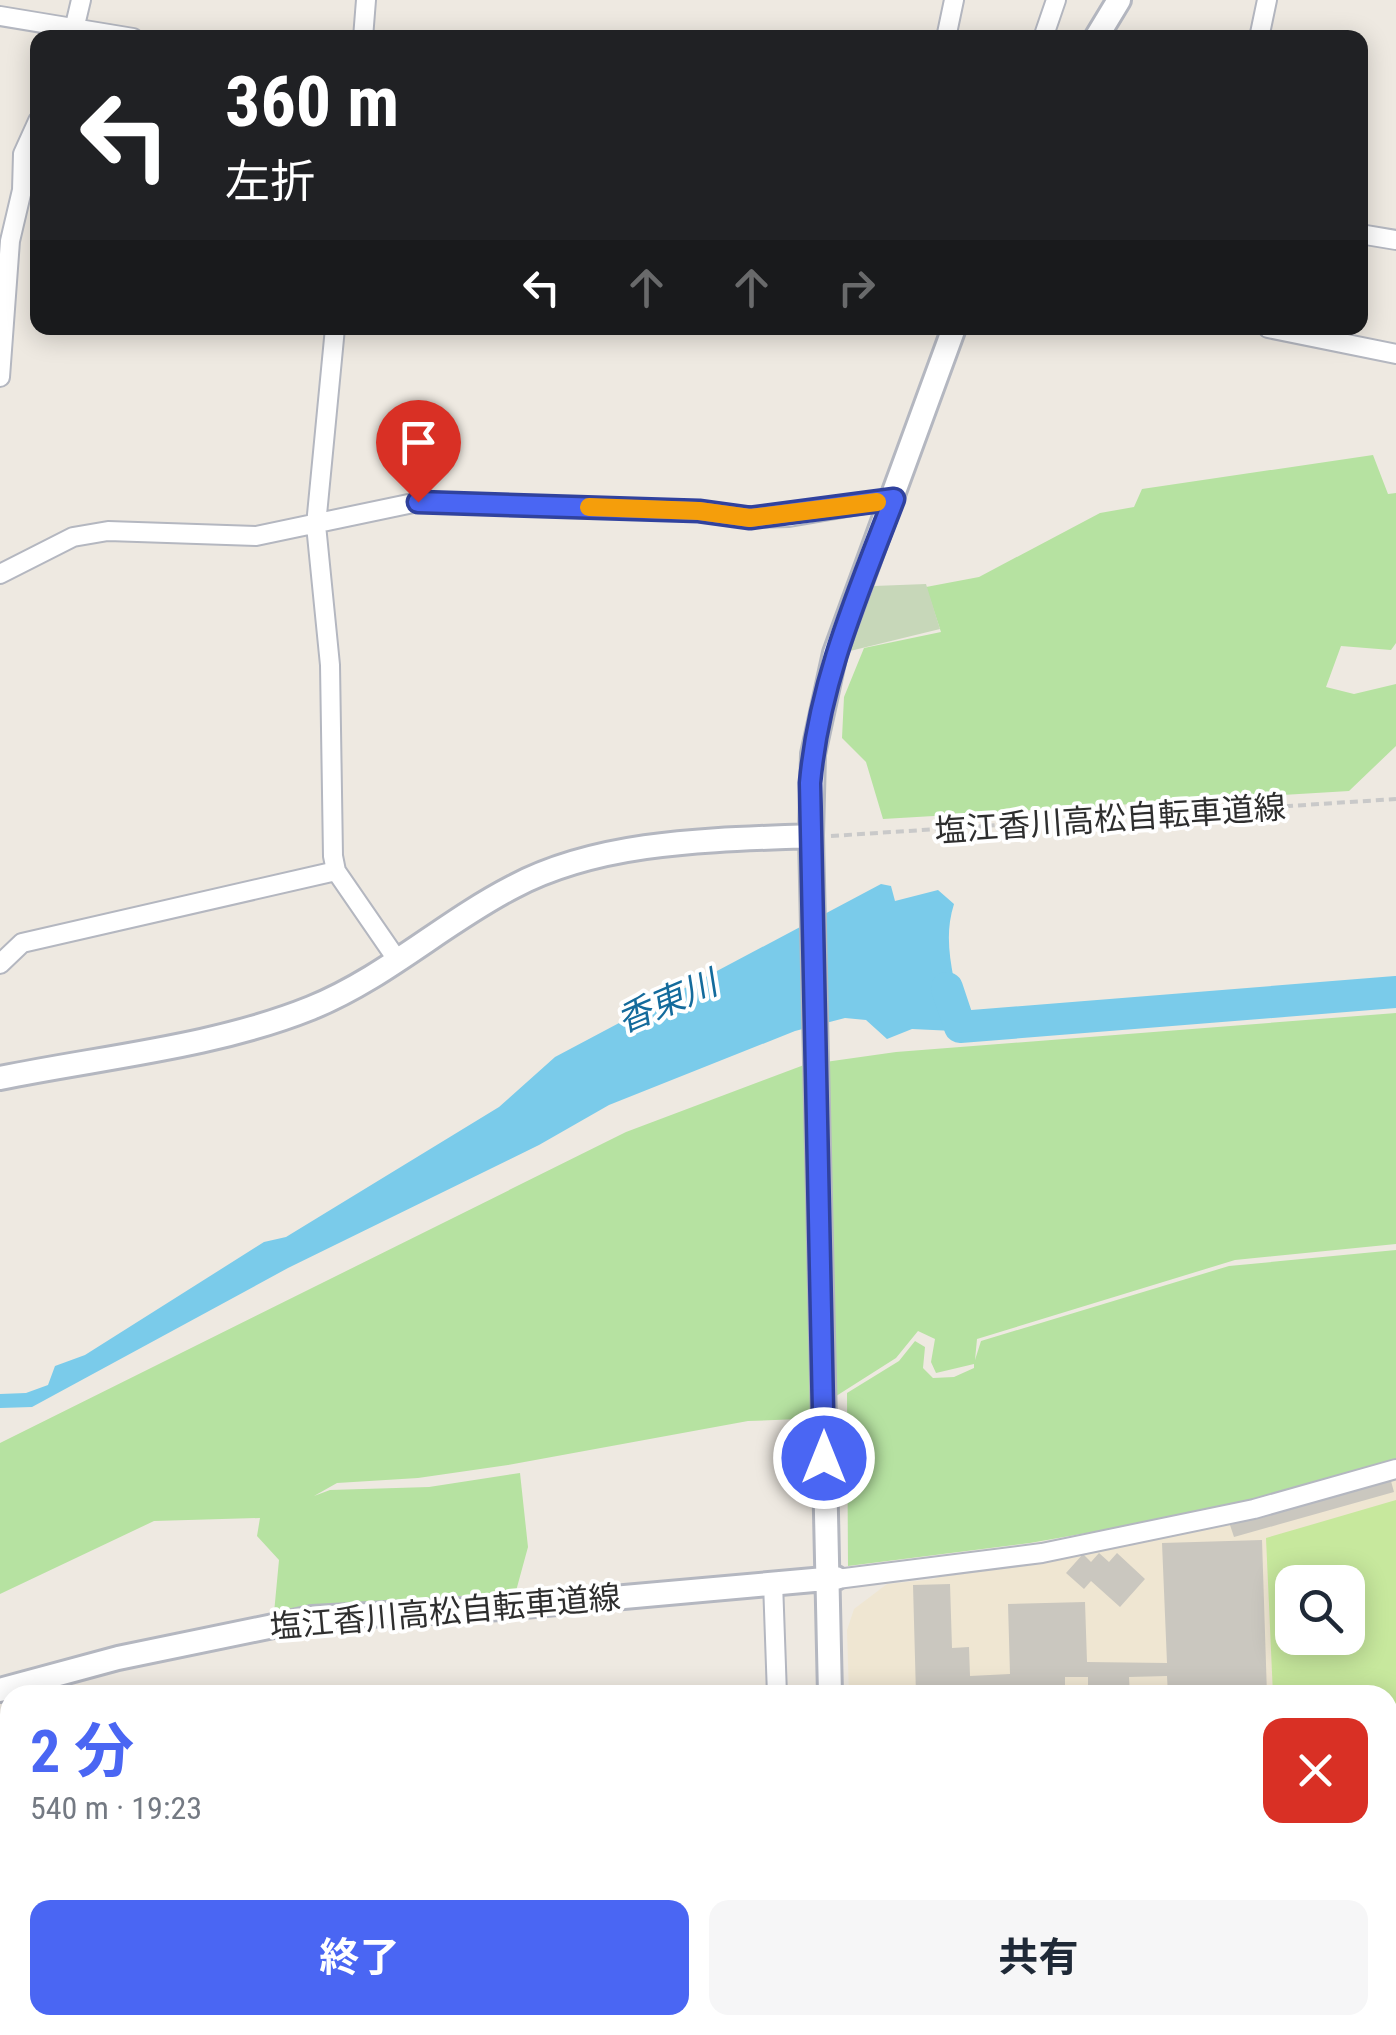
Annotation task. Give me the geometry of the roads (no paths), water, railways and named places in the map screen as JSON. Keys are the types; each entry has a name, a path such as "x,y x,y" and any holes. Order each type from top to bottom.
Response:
{"main road":[{"path":"1101,30 1119,0"},
{"path":"830,1685 831,1578 812,869 818,836 810,783 820,709 835,653 952,335"},
{"path":"0,1078 233,1033 342,994 514,886 573,862 712,841 818,836"},
{"name":"塩江香川高松自転車道線","path":"18,1685 118,1658 312,1618 520,1606 831,1578"}],"street":[{"path":"74,30 82,0"},
{"path":"363,30 366,0"},
{"path":"948,30 954,0"},
{"path":"1045,30 1056,0"},
{"path":"1261,30 1267,0"},
{"path":"0,16 60,30"},
{"path":"0,377 10,241 22,190 23,154 30,139"},
{"path":"1368,235 1396,240"},
{"path":"334,335 316,525 330,665 336,872 398,960"},
{"path":"1302,335 1396,354"},
{"path":"0,574 73,537 108,531 256,536 418,502 699,511 750,518 894,499"},
{"path":"1,956 22,944 336,872"},
{"path":"831,1578 1042,1553 1254,1509 1396,1469"},
{"path":"772,1582 773,1685"}],"water":[{"path":"881,884 891,886 895,901 938,890 954,904 949,951 960,1027 954,1031 912,1029 887,1039 866,1020 845,1018 795,1031 609,1105 539,1145 288,1268 32,1407 0,1408 0,1394 26,1393 48,1385 55,1366 85,1355 264,1242 286,1237 499,1107 555,1057"}],"waterway":[{"name":"香東川","path":"947,988 960,1027 1396,992"}]}
